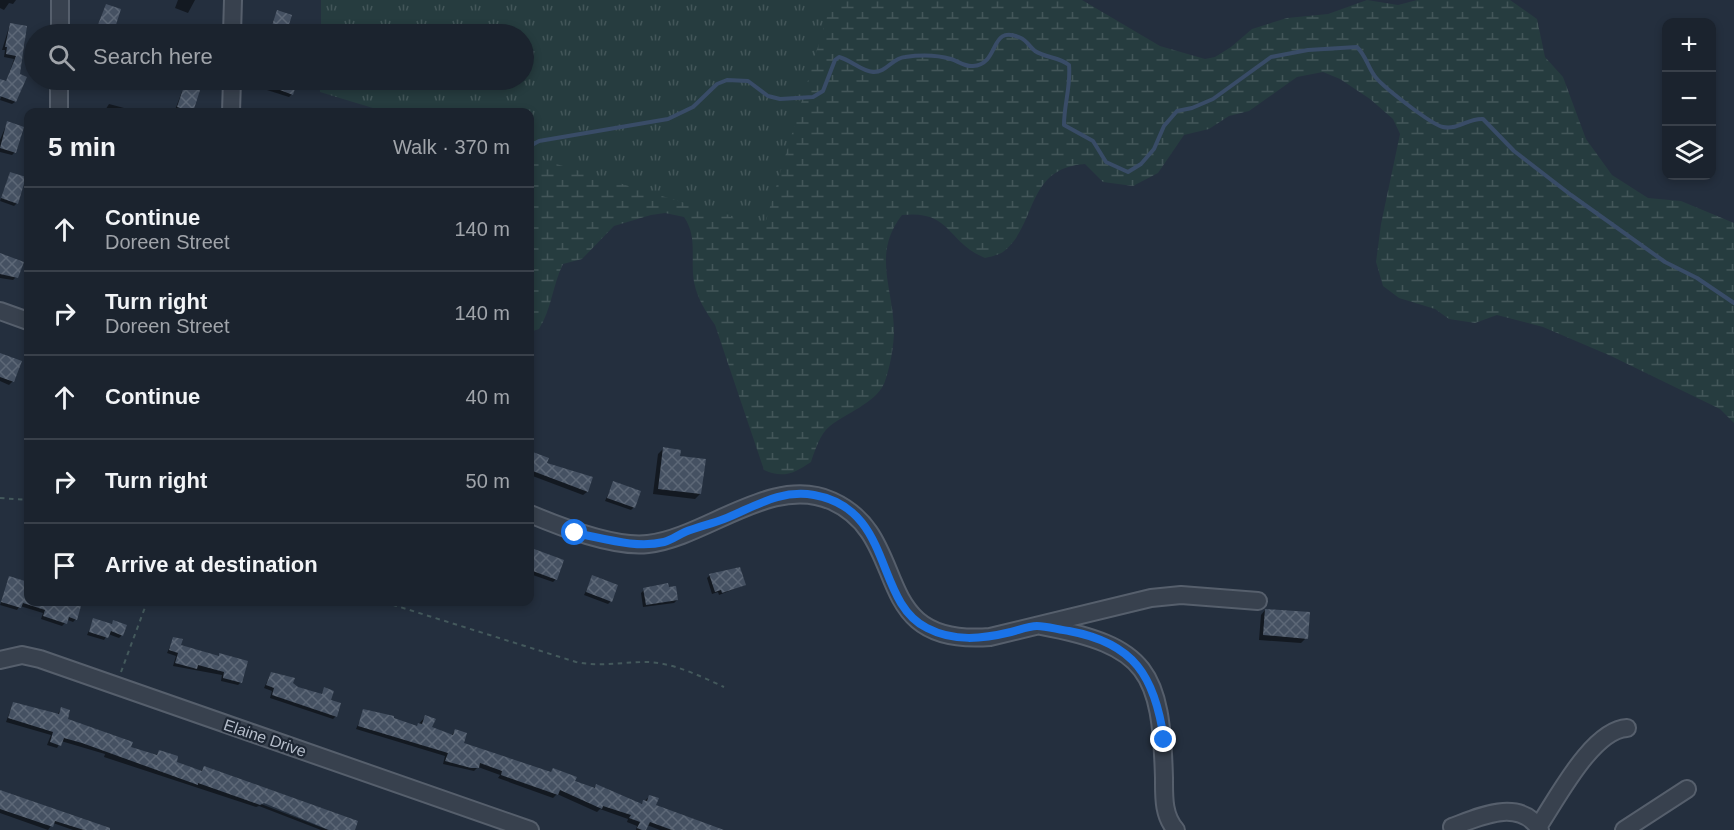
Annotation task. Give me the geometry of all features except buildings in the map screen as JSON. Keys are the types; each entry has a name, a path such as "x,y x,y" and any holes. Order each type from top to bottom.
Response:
{"street":[{"path":"60,0 60,24"},
{"path":"232,24 233,0"},
{"path":"59,90 59,108"},
{"path":"231,108 232,90"},
{"path":"0,311 24,320"},
{"path":"534,516 575,533 645,545 666,541 776,496 815,495 831,501 859,518 876,545 900,600 910,616 924,627 964,639 990,637 1095,609 1151,598 1181,595 1258,601"},
{"path":"1037,626 1104,641 1120,649 1138,666 1156,697 1161,717 1164,802 1168,817 1176,830"},
{"name":"Elaine Drive","path":"0,660 15,655 28,656 530,830"},
{"path":"1452,827 1498,812 1516,812 1528,816 1539,829 1580,764 1608,733 1617,728 1628,728"},
{"path":"1624,830 1687,789"}],"path":[{"path":"0,498 24,500"},
{"path":"116,686 146,606"},
{"path":"397,606 576,662 590,664 647,662 666,665 723,687"}],"green space":[{"path":"321,0 832,0 764,227 534,157 534,108 373,108 320,92 320,90 534,90 534,24 321,24"},
{"path":"732,0 1082,0 1160,46 1205,59 1215,57 1231,47 1252,29 1287,18 1328,14 1367,0 1398,5 1417,0 1510,0 1537,19 1545,57 1563,77 1586,139 1612,175 1648,198 1681,201 1734,223 1734,423 1720,409 1611,356 1543,327 1497,315 1475,323 1449,319 1435,309 1399,298 1383,286 1376,262 1381,224 1400,134 1393,119 1370,99 1340,79 1323,72 1297,77 1249,111 1229,116 1209,129 1184,135 1158,173 1133,186 1103,182 1085,164 1066,168 1052,176 1042,186 1014,241 1003,252 996,255 985,258 972,251 940,222 930,217 902,215 893,229 886,257 894,330 891,357 884,384 874,397 826,429 818,442 811,462 789,474 771,473 764,470 715,325 702,305 695,288 691,232 684,217 665,213 614,226 582,259 563,264 543,322 539,329 534,331 534,108 510,108 417,90 534,90 534,32"}],"waterway":[{"path":"534,144 539,141 668,119 693,107 717,84 727,80 748,81 768,96 780,99 813,97 823,91 835,60 839,57 864,70 873,72 882,70 900,58 916,56 946,58 967,66 982,64 988,59 999,40 1011,35 1023,39 1035,51 1069,65 1064,125 1093,141 1106,162 1128,172 1141,164 1154,149 1164,126 1177,111 1192,108 1213,99 1271,57 1308,50 1357,47 1378,80 1437,125 1454,127 1483,119 1514,151 1571,195 1665,262 1697,278 1734,303"}],"route":[{"path":"575,533 645,545 666,541 776,496 815,495 831,501 859,518 876,545 900,600 910,616 924,627 964,639 990,637 1037,626 1083,634 1120,649 1133,659 1156,697 1164,740"}]}
